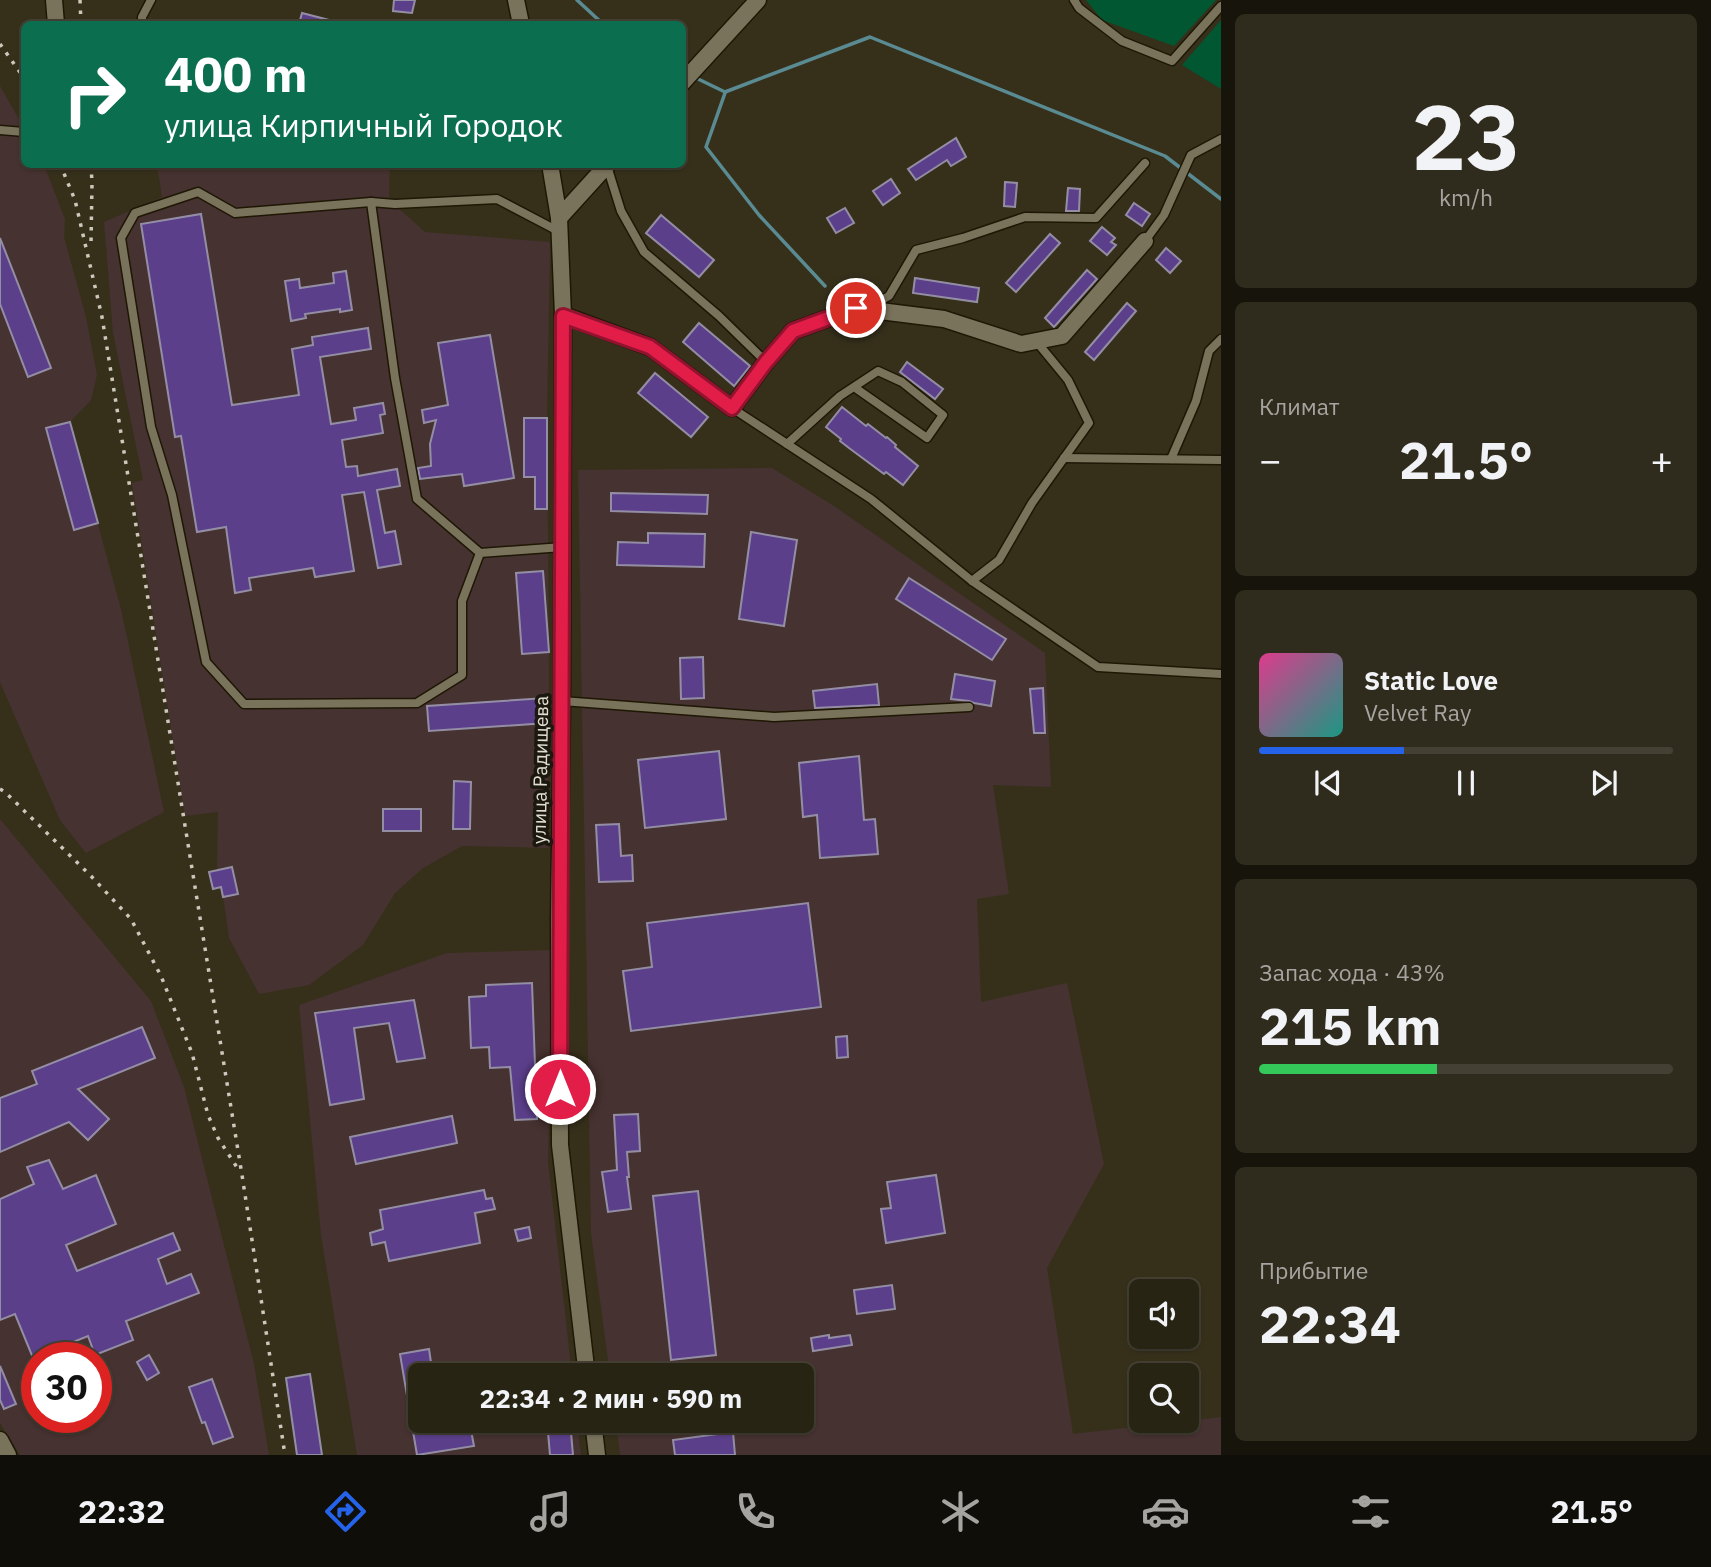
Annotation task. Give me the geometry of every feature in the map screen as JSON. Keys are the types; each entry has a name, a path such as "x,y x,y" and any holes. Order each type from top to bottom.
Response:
{"street":[{"path":"54,0 56,21"},
{"path":"516,0 520,21"},
{"path":"686,79 758,0"},
{"name":"улица Радищева","path":"551,168 559,225 563,316 560,1144 585,1363"},
{"path":"559,225 606,168"},
{"path":"563,316 650,347 732,408 793,331 856,308 944,318 1021,344 1062,336 1145,241"},
{"path":"594,1433 597,1455"},
{"path":"0,1440 8,1455"}],"lane":[{"path":"142,21 151,0"},
{"path":"1074,0 1079,8 1122,41 1172,61 1221,6"},
{"path":"0,130 21,132"},
{"path":"1145,241 1164,215 1191,155 1221,139"},
{"path":"863,309 890,296 916,250 963,238 1025,217 1096,218 1145,163"},
{"path":"609,168 621,211 644,253 719,316 766,362"},
{"path":"480,553 462,601 462,675 417,703 244,704 205,662 172,495 151,427 121,238 135,213 198,192 235,213 370,202 395,204 497,199 559,225"},
{"path":"370,202 395,378 417,499 480,553 563,547"},
{"path":"1171,459 1196,401 1209,351 1221,339"},
{"path":"972,581 999,560 1032,503 1089,423 1068,380 1036,341"},
{"path":"787,444 840,396 854,387 878,372 902,382 943,415 927,439 854,387"},
{"path":"732,408 871,499 972,581 1098,667 1221,674"},
{"path":"1064,458 1221,460"},
{"path":"562,701 774,717 969,706"}],"shaded area":[{"path":"0,86 21,123 21,168 45,168 65,219 64,237 86,317 97,375 91,400 70,422 121,609 164,812 86,853 60,820 0,682"},
{"path":"157,168 390,168 389,200 425,232 550,242 547,418 548,848 462,846 423,868 395,893 363,945 309,985 259,994 229,938 222,888 213,889 209,872 217,870 218,812 185,816 132,483 143,480 113,333 104,222 162,197"},
{"path":"772,468 834,506 1045,653 1051,787 993,785 1009,894 977,899 981,1002 1067,983 1104,1164 1047,1268 1073,1434 1129,1428 1129,1433 1199,1433 1199,1420 1221,1417 1221,1455 620,1455 617,1433 814,1433 814,1363 608,1363 591,1233 578,470"},
{"path":"0,819 151,1001 184,1087 254,1364 269,1455 20,1455 0,1423"},
{"path":"551,950 548,1162 571,1363 408,1363 408,1433 578,1433 581,1455 357,1455 321,1235 299,1005 447,953"}],"green space":[{"path":"1086,0 1216,0 1174,46 1102,20"},
{"path":"1221,20 1221,89 1182,65"}],"building":[{"path":"394,0 415,0 412,13 393,11"},
{"path":"302,13 333,21 300,21"},
{"path":"956,138 966,157 951,166 947,160 916,180 908,169"},
{"path":"891,179 900,193 883,205 873,191"},
{"path":"1005,182 1017,183 1015,207 1004,206"},
{"path":"1068,188 1080,189 1079,211 1066,211"},
{"path":"1134,203 1150,214 1142,226 1126,215"},
{"path":"845,208 854,223 836,233 827,218"},
{"path":"201,214 232,405 299,395 292,349 313,345 312,337 368,328 371,349 320,357 331,424 356,420 354,408 383,403 385,414 380,415 383,433 342,440 346,467 357,466 358,476 397,469 400,486 377,490 385,533 395,531 401,564 378,568 364,492 342,495 354,571 315,577 313,568 249,578 251,590 235,593 226,527 197,532 181,436 175,437 141,224"},
{"path":"661,215 714,260 699,277 646,233"},
{"path":"1102,227 1115,238 1111,242 1116,245 1107,255 1090,241"},
{"path":"1050,234 1060,243 1016,292 1006,283"},
{"path":"0,238 51,368 28,377 0,304"},
{"path":"1166,248 1181,261 1170,273 1156,260"},
{"path":"1087,270 1097,279 1054,327 1045,318"},
{"path":"346,271 352,310 305,314 306,318 291,321 285,281 299,279 300,288 334,283 333,273"},
{"path":"915,278 979,288 977,302 913,293"},
{"path":"1127,303 1136,311 1094,360 1085,352"},
{"path":"699,323 750,366 734,386 683,342"},
{"path":"490,335 514,478 464,486 462,474 420,479 418,468 431,466 430,444 436,420 424,423 422,410 448,405 438,343"},
{"path":"907,362 943,389 935,399 900,372"},
{"path":"655,373 708,417 691,437 638,393"},
{"path":"842,407 866,426 868,424 887,437 918,466 903,485 849,448 826,427"},
{"path":"524,418 547,418 547,509 535,509 535,477 524,477"},
{"path":"70,422 98,523 74,530 46,428"},
{"path":"611,493 708,495 707,514 611,511"},
{"path":"751,532 797,540 784,626 739,619"},
{"path":"648,533 705,534 704,567 617,565 618,542 648,543"},
{"path":"543,571 549,652 522,654 516,573"},
{"path":"909,578 1006,639 992,660 896,599"},
{"path":"703,657 704,698 681,699 680,658"},
{"path":"955,674 995,681 991,706 951,699"},
{"path":"877,684 879,705 815,708 813,691"},
{"path":"1043,688 1045,733 1034,733 1030,689"},
{"path":"546,698 547,723 429,731 427,706"},
{"path":"719,751 726,819 645,828 638,760"},
{"path":"859,756 864,820 875,819 878,854 820,858 817,815 803,817 799,763"},
{"path":"454,781 471,782 470,829 453,829"},
{"path":"383,809 421,809 421,831 383,831"},
{"path":"619,824 621,856 632,855 633,881 599,882 596,825"},
{"path":"232,867 238,894 223,897 221,887 213,889 209,872"},
{"path":"808,903 821,1007 631,1031 623,971 652,967 647,923"},
{"path":"532,983 537,1119 515,1120 510,1067 490,1068 489,1047 471,1048 469,997 486,996 486,985"},
{"path":"414,1000 425,1058 397,1062 389,1023 354,1028 364,1099 330,1105 315,1013"},
{"path":"142,1027 155,1058 78,1089 109,1119 88,1140 69,1122 0,1152 0,1098 37,1084 32,1071"},
{"path":"847,1036 848,1057 837,1058 836,1037"},
{"path":"638,1114 640,1151 627,1152 631,1209 608,1212 602,1172 617,1170 614,1115"},
{"path":"452,1116 457,1143 356,1164 350,1137"},
{"path":"49,1160 63,1189 96,1175 116,1224 66,1245 77,1271 173,1233 180,1250 158,1259 167,1284 191,1274 199,1293 126,1321 133,1340 112,1348 112,1342 90,1342 88,1336 73,1342 26,1342 15,1314 0,1320 0,1199 34,1184 27,1167"},
{"path":"936,1175 945,1233 886,1243 881,1209 891,1208 887,1182"},
{"path":"484,1190 486,1199 492,1198 495,1209 475,1213 480,1243 389,1261 385,1242 372,1245 370,1233 383,1229 380,1210"},
{"path":"698,1191 716,1355 671,1360 653,1196"},
{"path":"529,1227 531,1238 518,1241 515,1230"},
{"path":"892,1285 895,1309 857,1314 854,1290"},
{"path":"829,1335 829,1338 850,1335 852,1345 813,1351 811,1338"},
{"path":"429,1349 431,1363 408,1363 408,1402 400,1354"},
{"path":"149,1355 159,1373 147,1380 137,1362"},
{"path":"0,1366 16,1404 4,1409 0,1400"},
{"path":"310,1374 322,1455 297,1455 286,1378"},
{"path":"212,1379 233,1437 213,1444 189,1387"},
{"path":"413,1433 472,1433 474,1446 417,1455"},
{"path":"548,1433 571,1433 573,1455 550,1455"},
{"path":"733,1433 735,1455 675,1455 673,1440"}],"waterway":[{"path":"577,0 600,21"},
{"path":"694,77 725,92 870,37 1165,156 1221,199"},
{"path":"725,93 706,147 759,215 825,286"}],"railway":[{"path":"80,0 81,21"},
{"path":"0,44 21,74"},
{"path":"62,168 75,200 102,317 285,1455"},
{"path":"91,168 91,243"},
{"path":"0,789 91,876 131,919 161,976 192,1053 208,1115 218,1138 238,1169"}],"route":[{"path":"560,1089 563,316 650,347 732,408 793,331 856,308"}]}
